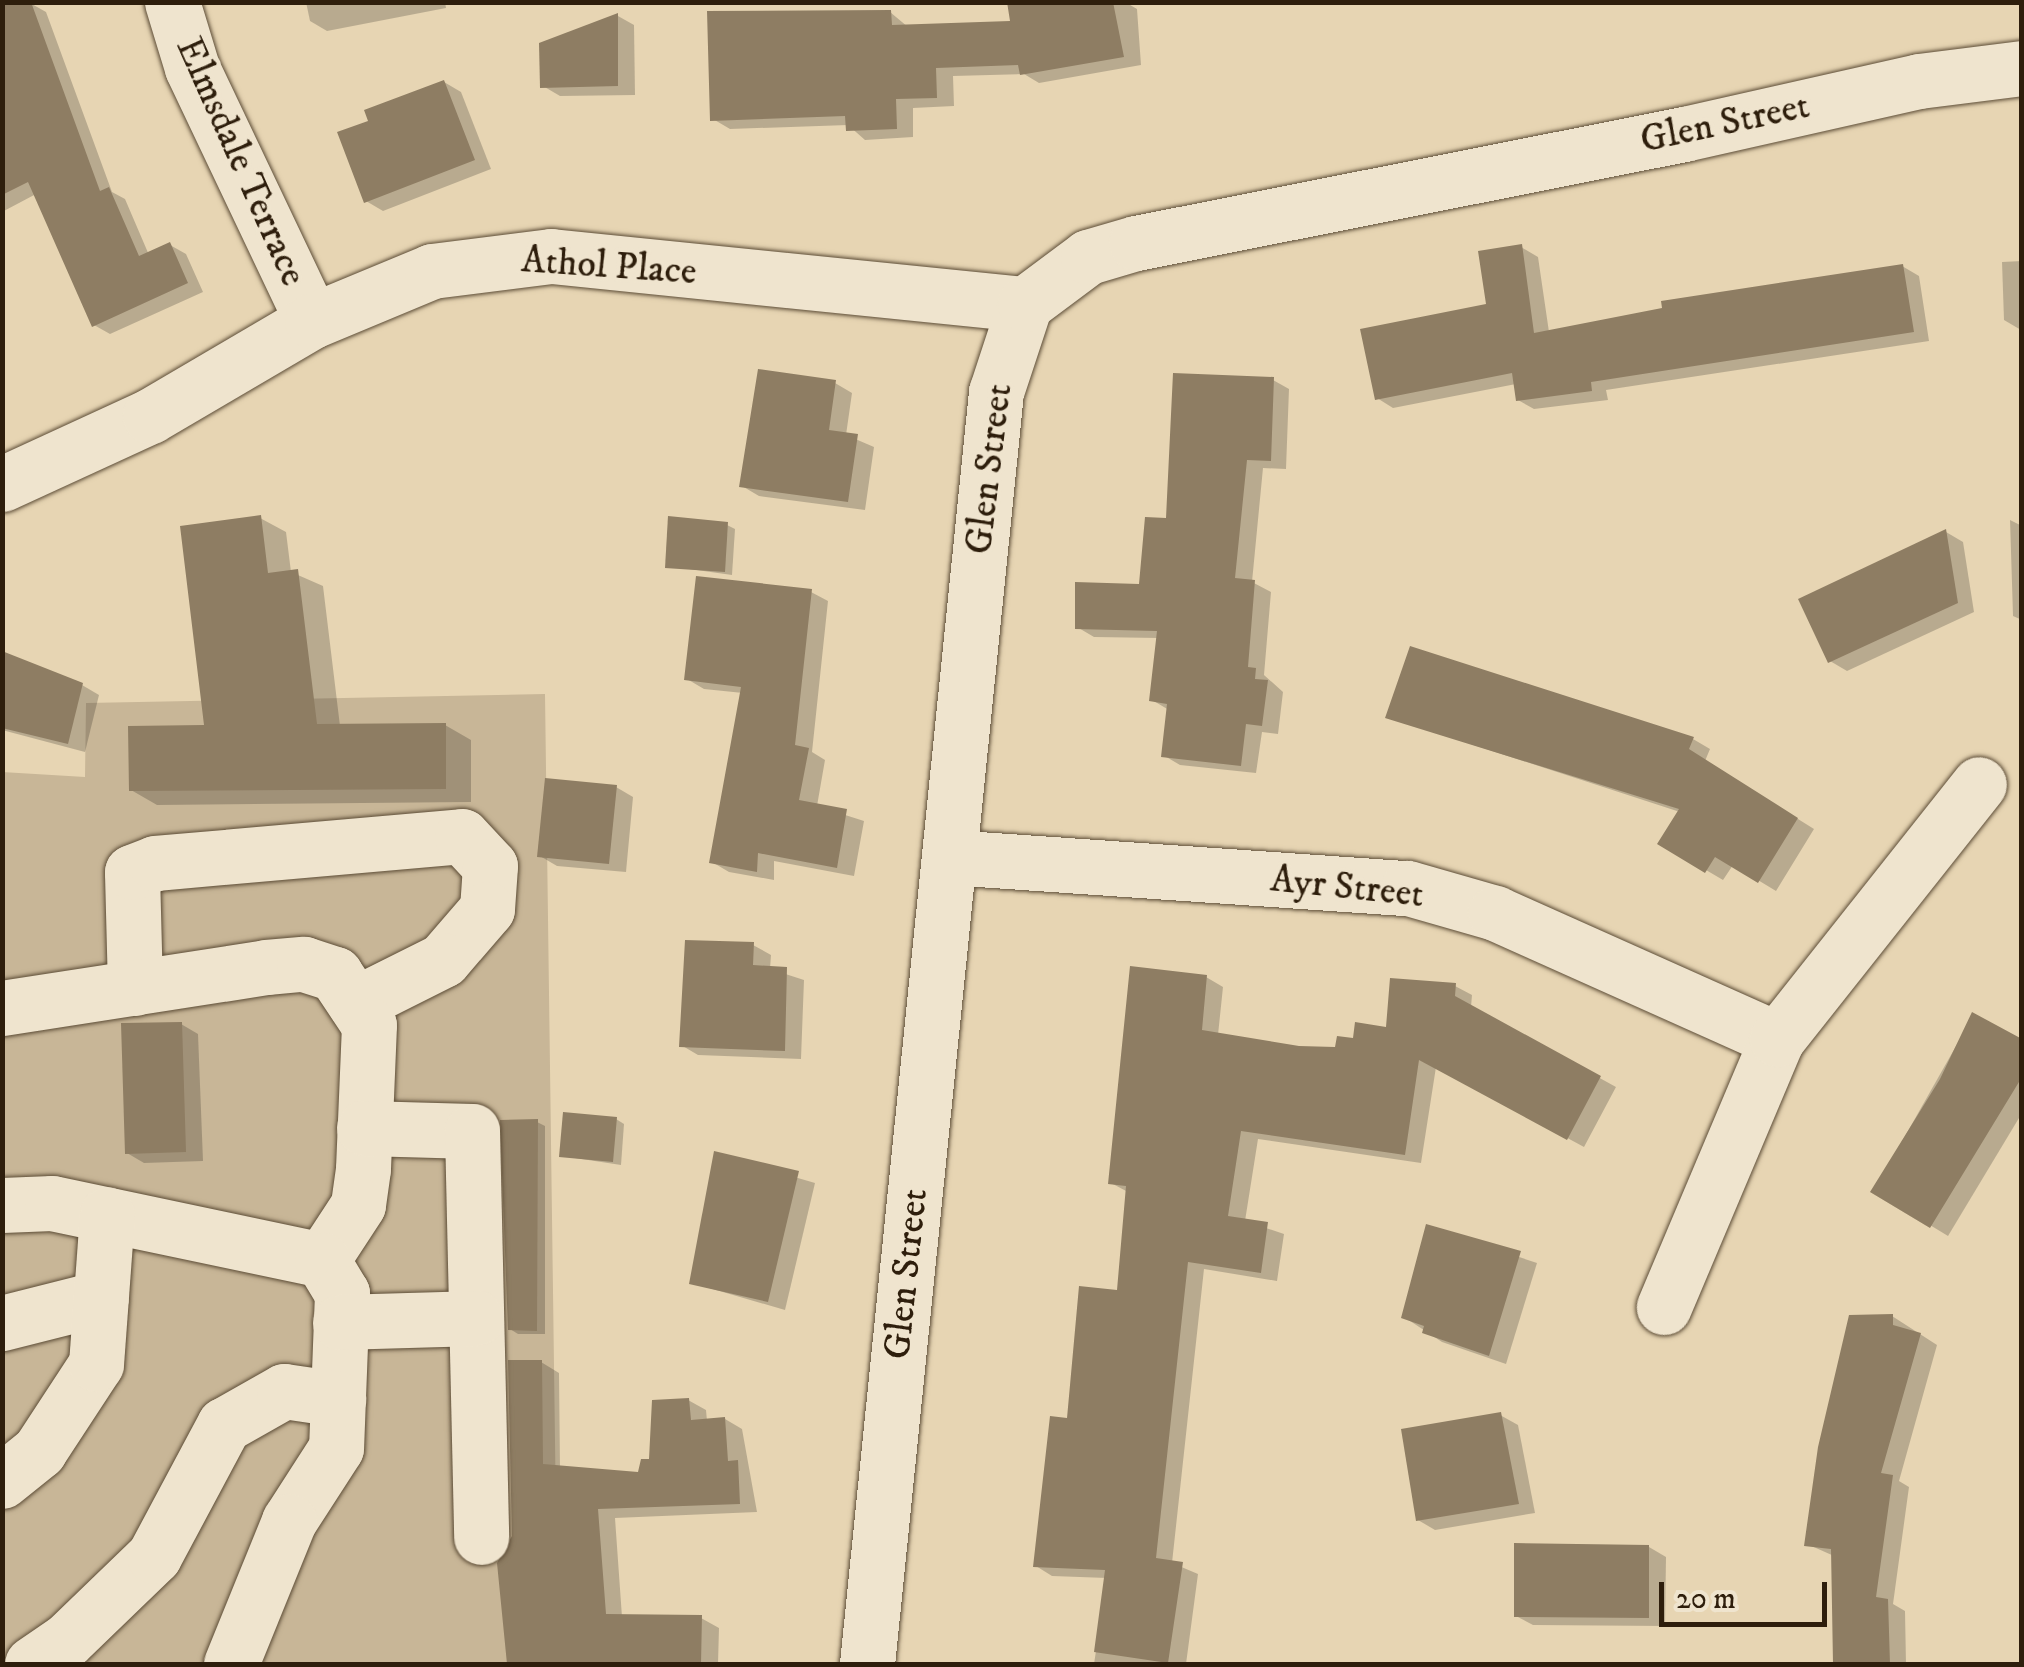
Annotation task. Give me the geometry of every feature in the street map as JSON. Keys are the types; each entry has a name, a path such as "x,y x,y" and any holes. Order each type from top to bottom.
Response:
{"street":[{"name":"Elmsdale Terrace","path":"172,2 192,68 312,321"},
{"name":"Glen Street","path":"867,1664 996,392 1026,304 1088,257 1136,243 1684,134 1919,81 2022,68"},
{"name":"Athol Place","path":"2,484 150,416 312,321 432,271 551,256 1026,304"},
{"path":"1664,1307 1777,1040 1979,784"},
{"path":"135,988 132,872 154,863 462,836 490,866 486,910 443,960 355,1004"},
{"name":"Ayr Street","path":"949,858 1408,888 1495,913 1777,1040"},
{"path":"2,1008 304,964 335,974 368,1025 364,1128 358,1205 322,1260"},
{"path":"364,1128 472,1131 481,1537"},
{"path":"2,1205 52,1203 322,1260 342,1293 336,1448 289,1521 231,1664"},
{"path":"2,1480 39,1451 96,1364 107,1214"},
{"path":"2,1323 101,1298"},
{"path":"340,1322 476,1318"},
{"path":"32,1664 67,1640 154,1556 224,1425 284,1392 338,1399"}],"shaded area":[{"path":"545,694 558,1664 3,1664 2,772 85,777 86,703"}],"building":[{"path":"2,2 31,2 100,191 109,187 139,256 170,242 188,283 92,327 28,182 2,195"},
{"path":"1007,2 1113,2 1124,57 1020,75 1018,65 936,68 937,98 896,99 897,129 846,131 845,116 710,121 707,11 891,10 892,25 1010,21"},
{"path":"618,13 618,86 540,88 539,43"},
{"path":"444,80 475,160 364,203 337,132 368,121 364,110"},
{"path":"1522,244 1534,333 1662,308 1661,301 1903,264 1914,332 1591,382 1592,391 1516,401 1512,373 1375,400 1360,329 1486,304 1478,251"},
{"path":"758,369 836,380 829,430 858,434 848,502 739,487"},
{"path":"1173,373 1274,377 1271,461 1247,460 1235,578 1255,580 1248,667 1256,668 1255,679 1268,680 1262,726 1246,724 1241,766 1161,757 1167,704 1149,701 1157,631 1075,629 1075,582 1139,584 1145,517 1166,518"},
{"path":"261,515 268,573 298,569 317,724 446,723 446,789 129,791 128,726 204,725 180,526"},
{"path":"668,516 728,522 725,572 665,568"},
{"path":"1946,529 1958,603 1828,663 1798,599"},
{"path":"696,576 812,589 795,745 809,748 799,800 847,809 837,868 758,853 757,872 709,863 741,687 684,680"},
{"path":"1410,646 1694,737 1689,749 1798,818 1758,883 1715,857 1705,873 1657,844 1679,809 1385,718"},
{"path":"2,651 83,683 68,744 2,728"},
{"path":"545,778 617,785 609,864 537,857"},
{"path":"685,940 754,942 753,965 787,967 785,1051 679,1047"},
{"path":"1130,966 1207,975 1202,1030 1299,1046 1335,1047 1337,1036 1353,1038 1355,1022 1386,1027 1390,978 1456,983 1455,996 1601,1076 1567,1140 1419,1060 1405,1155 1241,1131 1228,1216 1268,1222 1261,1273 1188,1262 1156,1558 1183,1562 1168,1663 1094,1652 1105,1570 1033,1567 1050,1416 1067,1418 1079,1286 1117,1290 1126,1186 1108,1184"},
{"path":"1972,1012 2022,1039 2022,1077 1930,1228 1870,1192 1940,1079"},
{"path":"182,1022 186,1152 125,1154 121,1023"},
{"path":"563,1112 617,1117 613,1162 559,1157"},
{"path":"538,1119 537,1331 508,1330 500,1120"},
{"path":"714,1151 799,1171 768,1302 689,1284"},
{"path":"1426,1224 1521,1251 1489,1356 1422,1333 1424,1326 1401,1318"},
{"path":"1893,1314 1893,1325 1921,1333 1881,1473 1893,1475 1876,1597 1888,1599 1890,1664 1833,1664 1831,1549 1804,1546 1818,1447 1849,1315"},
{"path":"508,1360 542,1360 543,1464 638,1472 641,1459 649,1459 652,1400 689,1398 691,1420 725,1417 728,1461 738,1460 740,1504 598,1509 606,1614 702,1615 701,1664 507,1664 497,1563 512,1536"},
{"path":"1501,1412 1519,1504 1416,1521 1401,1429"},
{"path":"1514,1543 1649,1545 1649,1618 1514,1617"}]}
